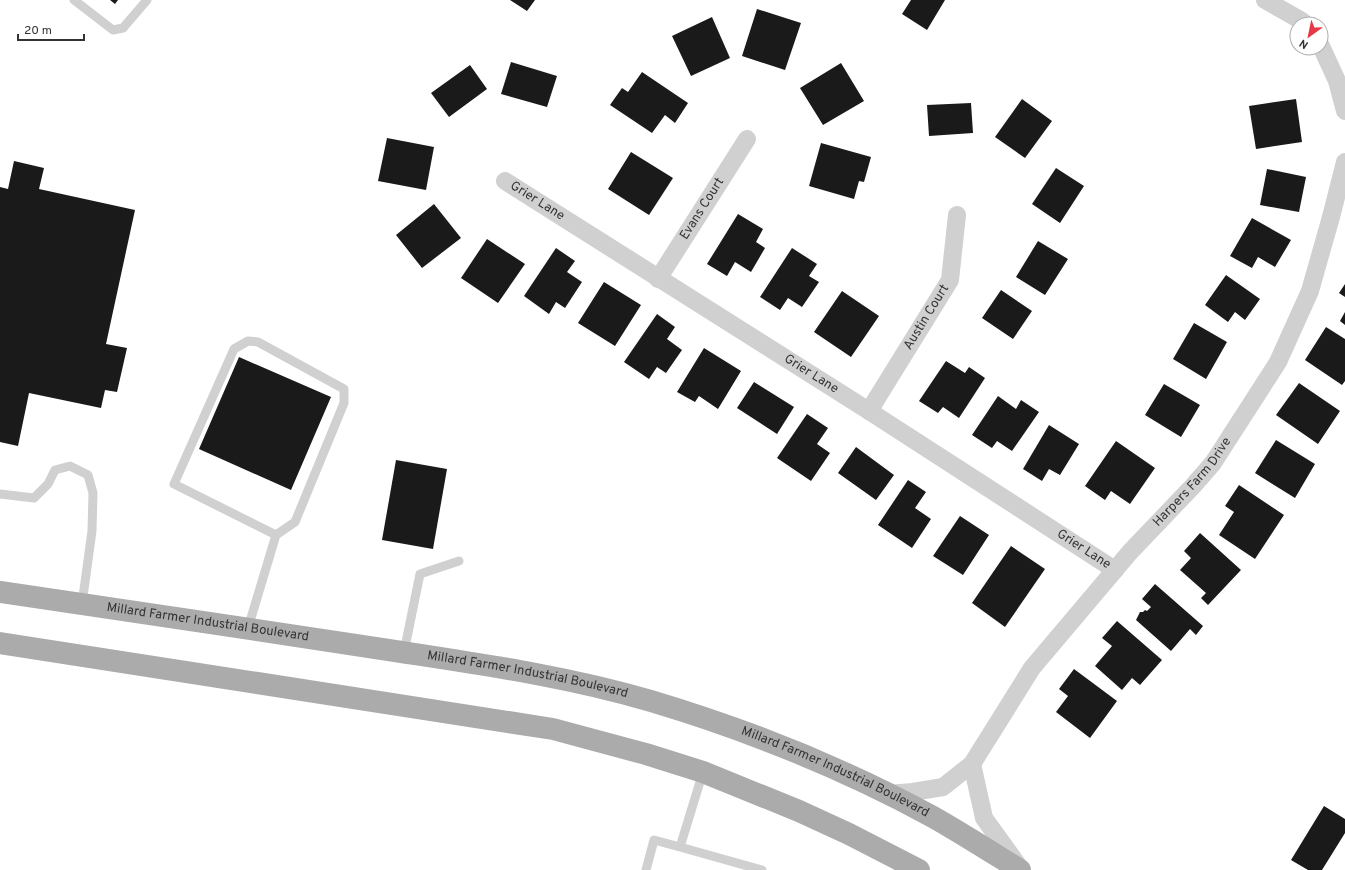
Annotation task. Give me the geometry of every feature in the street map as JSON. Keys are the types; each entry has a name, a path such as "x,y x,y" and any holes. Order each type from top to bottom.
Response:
{"main road":[{"name":"Millard Farmer Industrial Boulevard","path":"0,592 248,628 524,671 587,684 649,700 770,741 830,766 934,818 1021,870"},
{"path":"0,643 553,729 646,754 703,772 799,811 849,834 919,870"}],"street":[{"path":"1265,0 1293,16"},
{"path":"1326,56 1337,81 1345,111"},
{"name":"Evans Court","path":"658,279 747,139"},
{"name":"Harpers Farm Drive","path":"888,794 943,787 972,764 1032,668 1130,552 1194,486 1213,463 1278,362 1310,292 1345,162"},
{"name":"Grier Lane","path":"505,181 869,411 1115,570"},
{"name":"Austin Court","path":"869,411 950,280 957,215"},
{"path":"972,764 984,818 1021,870"}],"lane":[{"path":"74,0 113,30 123,28 147,0"},
{"path":"248,628 276,535 295,522 344,403 344,388 258,342 248,341 234,349 174,484 276,535"},
{"path":"0,494 34,498 48,484 55,470 70,466 88,475 93,493 92,531 82,604"},
{"path":"404,652 420,574 458,561"},
{"path":"680,847 703,772"},
{"path":"646,870 654,840 762,870"}],"building":[{"path":"110,0 118,0 115,4"},
{"path":"510,0 535,0 527,11"},
{"path":"911,0 945,0 927,30 902,14"},
{"path":"757,9 801,23 785,70 742,56"},
{"path":"712,17 730,58 691,76 672,36"},
{"path":"511,62 557,76 547,107 501,94"},
{"path":"841,63 864,101 823,125 800,88"},
{"path":"470,65 487,89 449,117 431,93"},
{"path":"642,72 688,103 675,123 665,115 652,133 610,105 622,88 628,92"},
{"path":"1022,99 1052,121 1025,158 995,137"},
{"path":"1296,99 1302,142 1256,149 1249,106"},
{"path":"971,103 973,133 929,136 927,105"},
{"path":"387,138 434,147 426,190 378,181"},
{"path":"821,143 871,157 864,182 859,181 854,199 809,186"},
{"path":"631,152 673,178 649,215 608,189"},
{"path":"14,161 44,168 39,189 135,210 106,344 127,348 117,392 105,390 101,408 29,393 18,446 0,442 0,187 8,189"},
{"path":"1056,168 1084,186 1060,223 1032,204"},
{"path":"1267,169 1306,177 1299,212 1260,205"},
{"path":"434,204 461,238 422,268 396,235"},
{"path":"738,214 763,229 756,242 765,248 751,272 735,262 727,276 707,264"},
{"path":"1252,218 1291,240 1275,267 1258,257 1252,268 1230,256"},
{"path":"487,239 525,264 498,303 461,278"},
{"path":"1038,241 1068,259 1045,295 1016,277"},
{"path":"556,248 575,261 567,272 582,282 565,308 556,302 549,314 524,296"},
{"path":"792,248 817,264 809,276 819,282 802,307 788,298 780,310 760,297"},
{"path":"1226,275 1260,299 1245,320 1235,312 1228,322 1205,305"},
{"path":"604,282 641,305 615,346 578,323"},
{"path":"1345,284 1345,297 1339,293"},
{"path":"1001,290 1032,311 1013,339 982,318"},
{"path":"842,291 879,316 851,357 814,332"},
{"path":"1345,312 1345,325 1340,321"},
{"path":"657,314 675,327 667,339 682,350 666,373 657,367 649,379 624,362"},
{"path":"1194,323 1227,342 1206,379 1173,359"},
{"path":"1326,327 1345,339 1345,381 1342,385 1305,360"},
{"path":"704,348 741,371 718,409 699,396 695,402 677,392"},
{"path":"239,357 331,397 291,490 199,449"},
{"path":"946,361 965,373 969,367 985,378 959,418 943,407 938,413 919,401"},
{"path":"754,382 794,407 777,434 737,408"},
{"path":"1299,383 1340,411 1318,444 1276,415"},
{"path":"1164,384 1200,405 1181,437 1145,415"},
{"path":"998,396 1016,409 1021,400 1039,412 1012,451 997,441 992,448 972,435"},
{"path":"807,414 828,428 817,444 830,453 811,481 777,458"},
{"path":"1049,425 1079,444 1060,475 1049,469 1042,481 1023,469"},
{"path":"1276,440 1315,464 1295,498 1255,473"},
{"path":"1116,441 1155,468 1130,504 1111,491 1105,500 1085,486"},
{"path":"856,447 894,475 876,500 838,473"},
{"path":"396,460 447,469 433,549 382,540"},
{"path":"908,480 926,492 915,508 931,519 912,548 878,525"},
{"path":"1239,485 1284,515 1255,559 1219,535 1234,512 1225,506"},
{"path":"960,516 989,535 963,575 933,556"},
{"path":"1200,533 1241,570 1208,605 1201,598 1206,593 1180,570 1191,558 1184,551"},
{"path":"1011,546 1045,569 1005,627 972,603"},
{"path":"1155,584 1203,626 1196,635 1190,629 1171,651 1136,620 1140,612 1145,610 1147,611 1151,607 1142,599"},
{"path":"1117,621 1162,660 1140,685 1132,678 1122,690 1095,666 1112,646 1102,638"},
{"path":"1074,669 1117,701 1090,738 1056,712 1068,696 1059,689"},
{"path":"1324,806 1345,819 1345,833 1322,870 1308,870 1291,860"}]}
